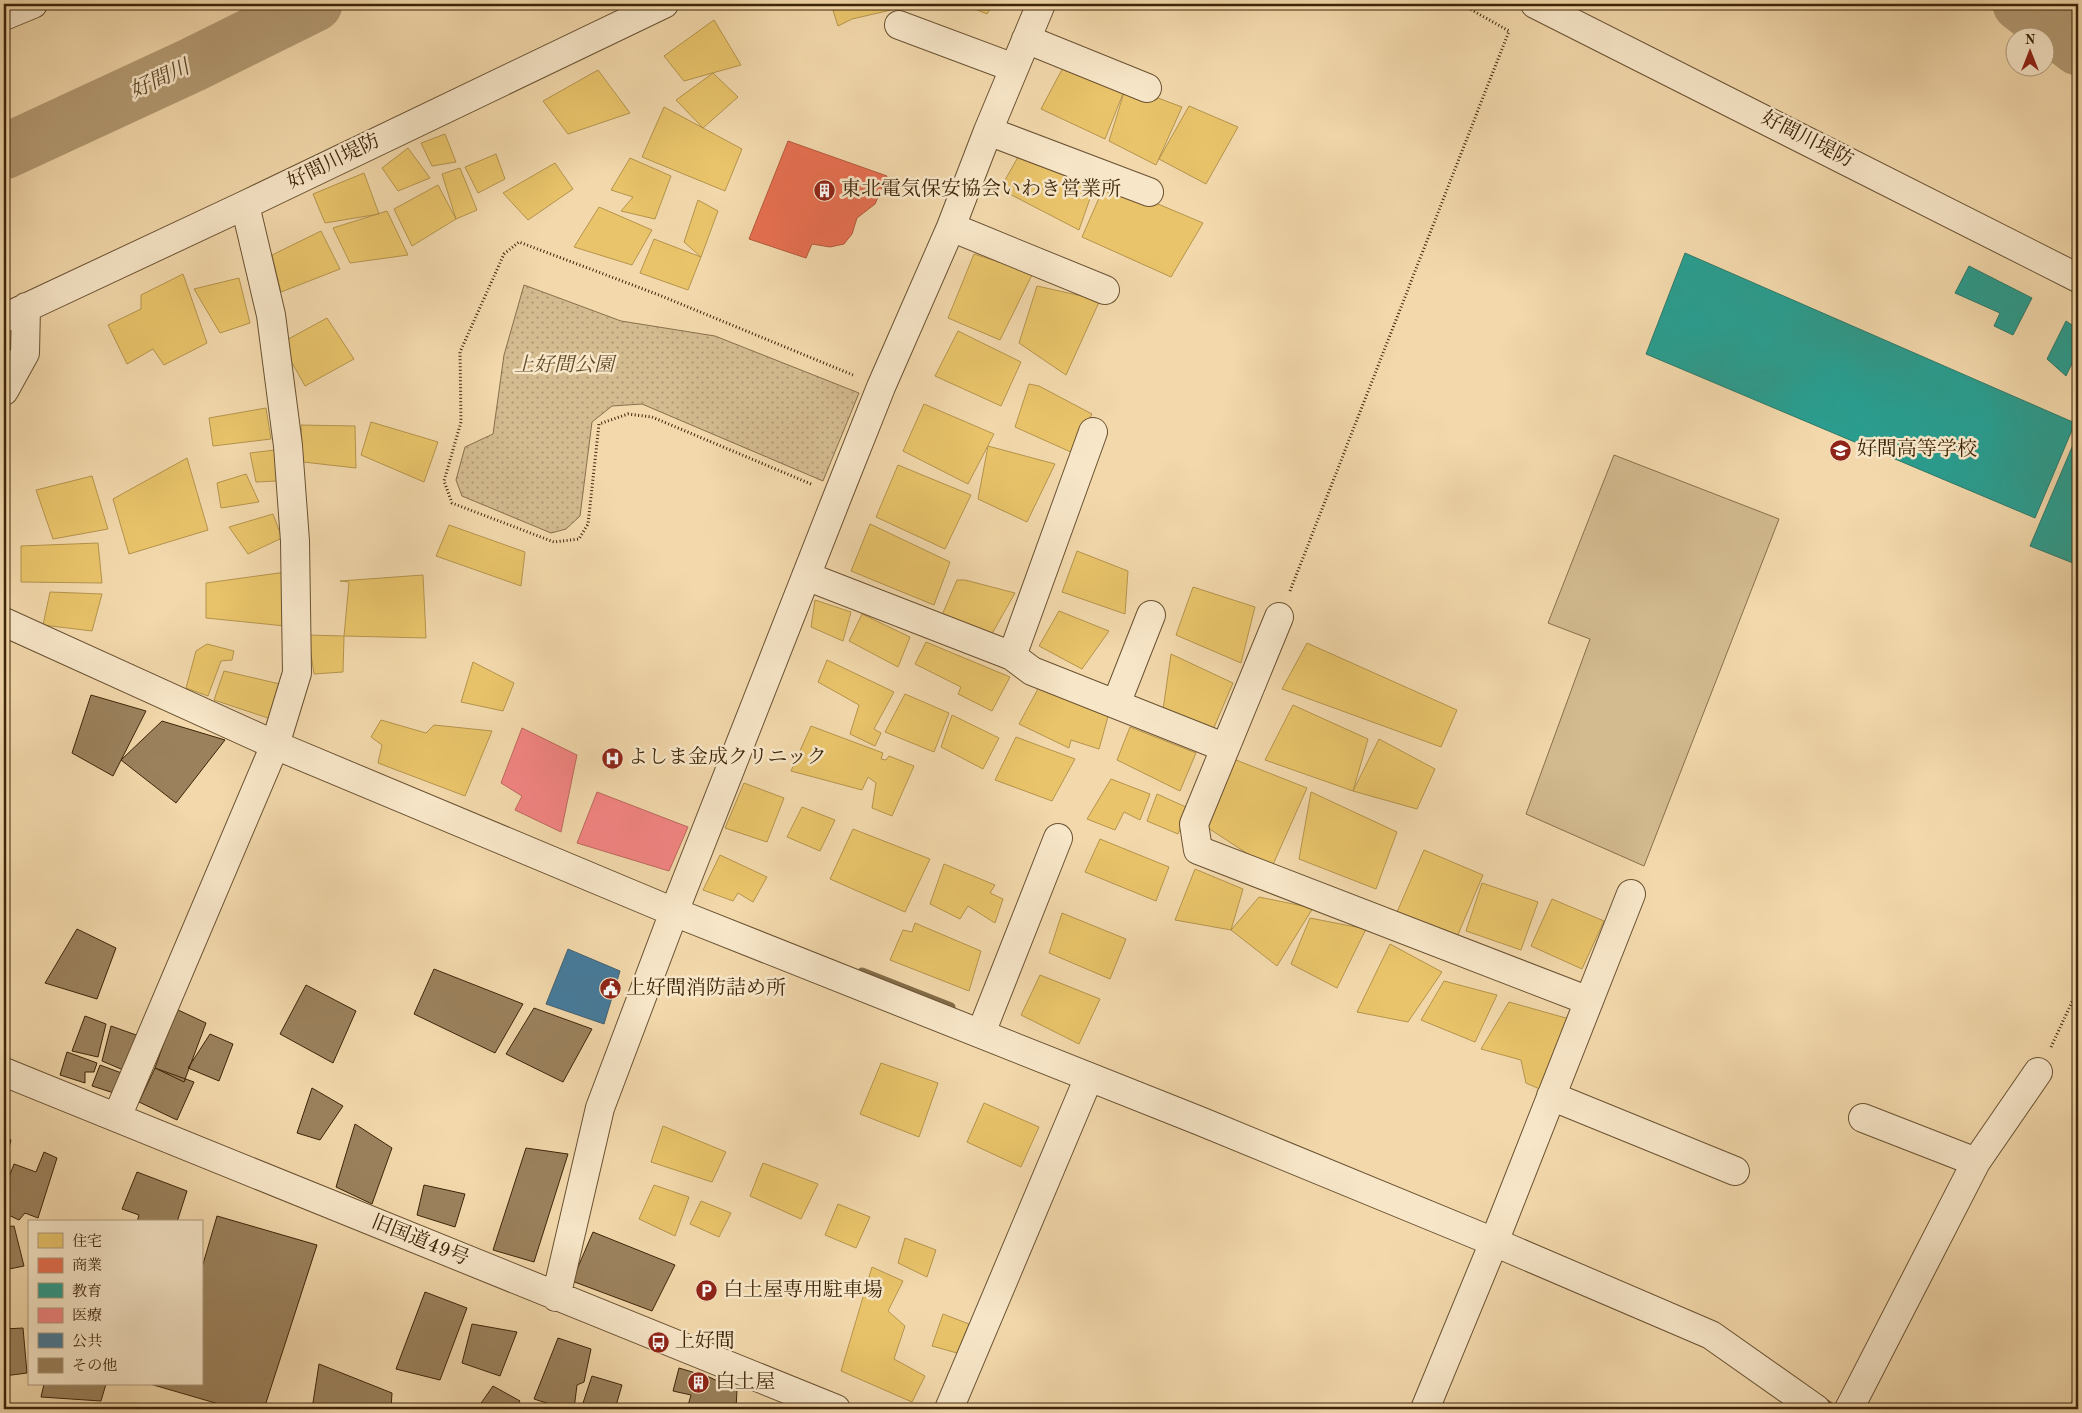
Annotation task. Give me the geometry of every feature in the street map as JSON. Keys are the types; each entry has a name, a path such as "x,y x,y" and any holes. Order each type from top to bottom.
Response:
{"street":[{"path":"4,16 33,4"},
{"name":"好間川堤防","path":"15,312 245,205 664,4"},
{"path":"556,1297 600,1108 674,912 881,387 951,227 988,131 1041,4"},
{"name":"好間川堤防","path":"1536,4 2078,278"},
{"path":"899,25 1014,68"},
{"path":"1026,39 1147,88"},
{"path":"988,131 1149,192"},
{"path":"117,1117 276,745 297,673 295,541 288,446 271,315 245,205"},
{"path":"951,227 1105,290"},
{"path":"4,391 25,353 15,312"},
{"path":"1012,656 1093,432"},
{"path":"806,576 1012,656 1032,671 1216,744"},
{"path":"1116,704 1151,615"},
{"path":"1279,617 1194,824 1198,850 1589,1000"},
{"path":"4,622 276,745 674,912 981,1033 1494,1242 1711,1335 1816,1409"},
{"path":"981,1033 1058,838"},
{"path":"1425,1409 1494,1242 1631,894"},
{"name":"旧国道49号","path":"4,1072 836,1409"},
{"path":"1849,1409 1976,1162 2038,1072"},
{"path":"949,1409 1089,1077"},
{"path":"1551,1096 1735,1171"},
{"path":"1863,1118 1976,1162"}],"path":[{"path":"1279,617 1509,31 1460,4"},
{"path":"838,495 652,417 628,414 600,424 588,524 579,539 554,542 545,539 452,503 444,482 460,422 460,352 504,254 519,242 659,295 881,387"},
{"path":"2038,1072 2078,989"}],"green space":[{"name":"上好間公園","path":"524,285 621,321 715,336 859,393 823,481 642,404 612,406 592,422 580,516 566,529 551,533 462,496 456,480 465,447 493,434 504,355"},
{"path":"1614,455 1779,519 1644,866 1526,814 1590,639 1548,623"}],"building: 住宅":[{"path":"831,4 917,4 852,19 838,26"},
{"path":"963,4 993,4 987,14"},
{"path":"714,20 741,65 684,81 664,56"},
{"path":"1067,60 1126,86 1105,139 1041,109"},
{"path":"598,70 630,113 568,134 543,101"},
{"path":"713,73 738,97 703,128 676,100"},
{"path":"1126,86 1182,107 1156,165 1109,141"},
{"path":"1189,106 1238,127 1206,184 1159,159"},
{"path":"664,107 742,149 725,191 642,157"},
{"path":"445,134 456,162 432,166 421,143"},
{"path":"408,148 430,178 398,191 382,168"},
{"path":"496,154 505,179 478,193 465,167"},
{"path":"1018,157 1094,187 1079,230 1000,189"},
{"path":"630,158 671,176 655,219 621,211 633,197 611,190"},
{"path":"555,163 573,189 528,220 503,193"},
{"path":"460,168 477,210 456,219 442,174"},
{"path":"364,173 379,214 325,223 313,194"},
{"path":"1106,182 1203,223 1171,277 1082,237"},
{"path":"438,185 456,219 412,246 394,209"},
{"path":"698,200 718,211 701,257 684,242"},
{"path":"599,207 652,230 632,265 574,247"},
{"path":"387,211 408,255 350,263 333,228"},
{"path":"321,231 340,269 281,292 272,255"},
{"path":"654,239 701,257 688,290 640,273"},
{"path":"974,254 1033,273 1000,340 948,318"},
{"path":"183,274 207,343 164,365 153,349 127,364 108,325 141,309 141,295"},
{"path":"239,278 250,323 220,333 194,289"},
{"path":"1037,286 1100,300 1066,375 1019,343"},
{"path":"327,318 354,359 305,386 281,343"},
{"path":"958,331 1021,362 1001,406 935,376"},
{"path":"1029,384 1039,386 1092,414 1073,453 1015,427"},
{"path":"924,404 994,434 968,484 903,451"},
{"path":"266,408 271,439 213,446 209,418"},
{"path":"371,422 438,442 424,482 361,455"},
{"path":"301,425 355,426 356,468 303,462"},
{"path":"988,446 1055,464 1027,522 978,499"},
{"path":"275,450 277,481 256,482 250,453"},
{"path":"187,458 208,530 129,554 113,499"},
{"path":"898,465 971,495 945,549 876,517"},
{"path":"246,474 259,502 221,508 217,483"},
{"path":"92,476 108,529 53,539 36,490"},
{"path":"273,514 282,538 248,554 229,527"},
{"path":"870,524 950,562 934,605 851,571"},
{"path":"449,525 525,552 521,586 436,556"},
{"path":"98,543 102,583 21,582 21,546"},
{"path":"1077,551 1128,571 1125,614 1062,592"},
{"path":"286,572 285,626 206,618 206,583"},
{"path":"423,575 426,638 344,636 349,582 340,581"},
{"path":"957,580 965,580 1015,593 989,639 942,615"},
{"path":"1193,587 1255,607 1241,663 1176,635"},
{"path":"50,592 102,594 92,631 43,625"},
{"path":"815,600 851,612 843,641 811,627"},
{"path":"1059,611 1109,631 1082,669 1039,646"},
{"path":"862,614 910,637 898,667 849,641"},
{"path":"308,635 344,636 343,672 314,674"},
{"path":"926,642 1010,677 992,711 958,694 961,687 915,664"},
{"path":"1307,643 1457,710 1441,747 1282,689"},
{"path":"207,644 234,651 232,660 221,661 208,696 186,688 196,651"},
{"path":"1171,654 1233,683 1212,732 1163,710"},
{"path":"827,660 894,692 874,729 881,733 875,746 850,734 859,705 818,682"},
{"path":"473,662 514,683 503,711 461,702"},
{"path":"224,671 280,684 271,719 214,700"},
{"path":"1039,687 1109,713 1099,749 1071,740 1069,748 1019,724"},
{"path":"905,694 949,713 934,752 885,732"},
{"path":"1293,705 1368,739 1353,791 1265,760"},
{"path":"952,715 999,738 983,769 941,747"},
{"path":"381,720 426,733 434,725 492,731 465,796 378,763 382,745 371,737"},
{"path":"811,726 883,753 881,759 886,760 889,756 914,766 892,816 872,808 876,783 868,777 862,790 791,771"},
{"path":"1130,727 1196,753 1180,791 1117,760"},
{"path":"1016,737 1075,759 1052,801 995,780"},
{"path":"1379,739 1435,769 1417,809 1353,791"},
{"path":"1231,758 1307,788 1271,869 1205,826"},
{"path":"1111,779 1150,794 1140,820 1124,812 1115,830 1087,819"},
{"path":"744,783 784,798 767,842 725,828"},
{"path":"1311,792 1397,832 1376,889 1299,859"},
{"path":"1157,794 1188,808 1178,834 1147,821"},
{"path":"802,807 835,820 820,851 787,837"},
{"path":"853,829 930,859 905,912 830,879"},
{"path":"1100,839 1169,867 1156,901 1085,872"},
{"path":"1424,850 1483,875 1457,937 1397,912"},
{"path":"720,855 767,877 753,902 738,893 733,901 703,890"},
{"path":"944,864 995,885 990,893 1003,899 995,923 968,906 960,919 930,904"},
{"path":"1195,869 1243,889 1231,930 1175,920"},
{"path":"1482,883 1538,902 1521,950 1466,931"},
{"path":"1259,897 1313,908 1277,966 1231,930"},
{"path":"1552,899 1604,921 1582,969 1531,946"},
{"path":"1062,913 1126,939 1110,979 1049,953"},
{"path":"1310,918 1366,929 1337,988 1291,964"},
{"path":"915,923 981,951 969,991 890,960 903,930 912,932"},
{"path":"1390,944 1442,972 1408,1022 1357,1012"},
{"path":"1040,975 1100,999 1079,1044 1021,1015"},
{"path":"1444,981 1497,995 1475,1042 1421,1020"},
{"path":"1509,1002 1573,1020 1542,1090 1526,1083 1521,1060 1481,1049"},
{"path":"881,1063 938,1083 919,1137 860,1114"},
{"path":"984,1103 1039,1127 1021,1167 967,1142"},
{"path":"663,1126 726,1152 712,1182 651,1162"},
{"path":"763,1163 818,1184 801,1219 750,1196"},
{"path":"654,1185 689,1197 675,1236 639,1219"},
{"path":"701,1201 731,1213 719,1237 690,1224"},
{"path":"838,1204 870,1217 856,1248 825,1235"},
{"path":"905,1238 936,1250 927,1277 898,1263"},
{"path":"872,1267 903,1281 888,1311 905,1326 894,1359 925,1376 912,1402 841,1371"},
{"path":"943,1314 969,1324 957,1353 932,1346"},
{"path":"2078,1394 2078,1409 2065,1409"}],"building: 商業":[{"name":"東北電気保安協会いわき営業所","path":"788,141 887,176 875,204 857,218 852,234 844,244 830,247 812,244 806,258 749,239"}],"building: 教育":[{"path":"1685,253 2075,423 2035,518 1646,354"},
{"path":"1969,266 2032,298 2013,335 1994,326 2000,313 1955,293"},
{"path":"2066,321 2078,329 2078,351 2066,376 2047,359"},
{"path":"2078,433 2078,565 2030,546"}],"building: 医療":[{"path":"522,728 577,755 561,832 515,810 522,796 501,783"},
{"path":"597,792 688,827 669,871 577,843"}],"building: 公共":[{"path":"568,949 620,971 604,1024 546,1004"}],"building: その他":[{"path":"91,695 146,711 113,776 72,753"},
{"path":"162,721 225,740 176,803 121,760"},
{"path":"77,929 116,948 97,999 45,983"},
{"path":"434,969 523,1004 495,1053 414,1014"},
{"path":"306,985 356,1011 333,1063 280,1034"},
{"path":"534,1008 592,1029 563,1082 506,1054"},
{"path":"176,1009 206,1023 184,1082 155,1068"},
{"path":"85,1016 106,1024 98,1057 72,1051"},
{"path":"111,1026 139,1036 128,1072 102,1061"},
{"path":"210,1034 233,1044 219,1081 188,1068"},
{"path":"67,1052 97,1063 94,1072 85,1072 85,1083 60,1075"},
{"path":"100,1065 127,1075 117,1094 92,1086"},
{"path":"155,1068 194,1082 177,1120 139,1102"},
{"path":"312,1088 343,1106 320,1140 297,1133"},
{"path":"355,1124 392,1148 372,1204 336,1187"},
{"path":"4,1136 11,1140 4,1166"},
{"path":"526,1148 568,1154 534,1262 493,1250"},
{"path":"44,1152 57,1158 38,1218 25,1213 19,1220 4,1213 4,1182 7,1182 14,1164 36,1172"},
{"path":"137,1172 187,1191 178,1220 138,1220 139,1215 122,1209"},
{"path":"424,1185 465,1194 455,1227 417,1215"},
{"path":"217,1216 317,1245 264,1409 236,1409 157,1386 202,1386 202,1268"},
{"path":"14,1226 24,1266 4,1270 4,1227"},
{"path":"593,1232 675,1265 652,1311 572,1281"},
{"path":"425,1292 467,1308 440,1380 396,1369"},
{"path":"472,1324 517,1332 500,1376 462,1363"},
{"path":"23,1328 27,1373 4,1376 4,1329"},
{"path":"558,1338 591,1349 584,1382 577,1385 574,1409 565,1409 534,1399"},
{"path":"319,1364 392,1393 391,1409 312,1409"},
{"name":"白土屋","path":"679,1368 709,1377 737,1390 736,1409 687,1409 691,1395 673,1391"},
{"path":"592,1376 622,1385 615,1409 581,1409"},
{"path":"44,1386 105,1386 101,1401 41,1397"},
{"path":"493,1386 520,1401 515,1409 477,1409"}],"waterway":[{"name":"好間川","path":"4,152 192,65 315,4"},
{"name":"好間川","path":"2020,4 2078,48"},
{"path":"862,972 951,1007"},
{"path":"1819,1399 1834,1409"},
{"path":"4,1408 27,1409"}],"place":[{"name":"東北電気保安協会いわき営業所","path":"825,190"},
{"name":"好間高等学校","path":"1841,450"},
{"name":"よしま金成クリニック","path":"612,758"},
{"name":"上好間消防詰め所","path":"610,989"},
{"name":"白土屋専用駐車場","path":"707,1291"},
{"name":"上好間","path":"659,1342"},
{"name":"白土屋","path":"699,1383"}]}
